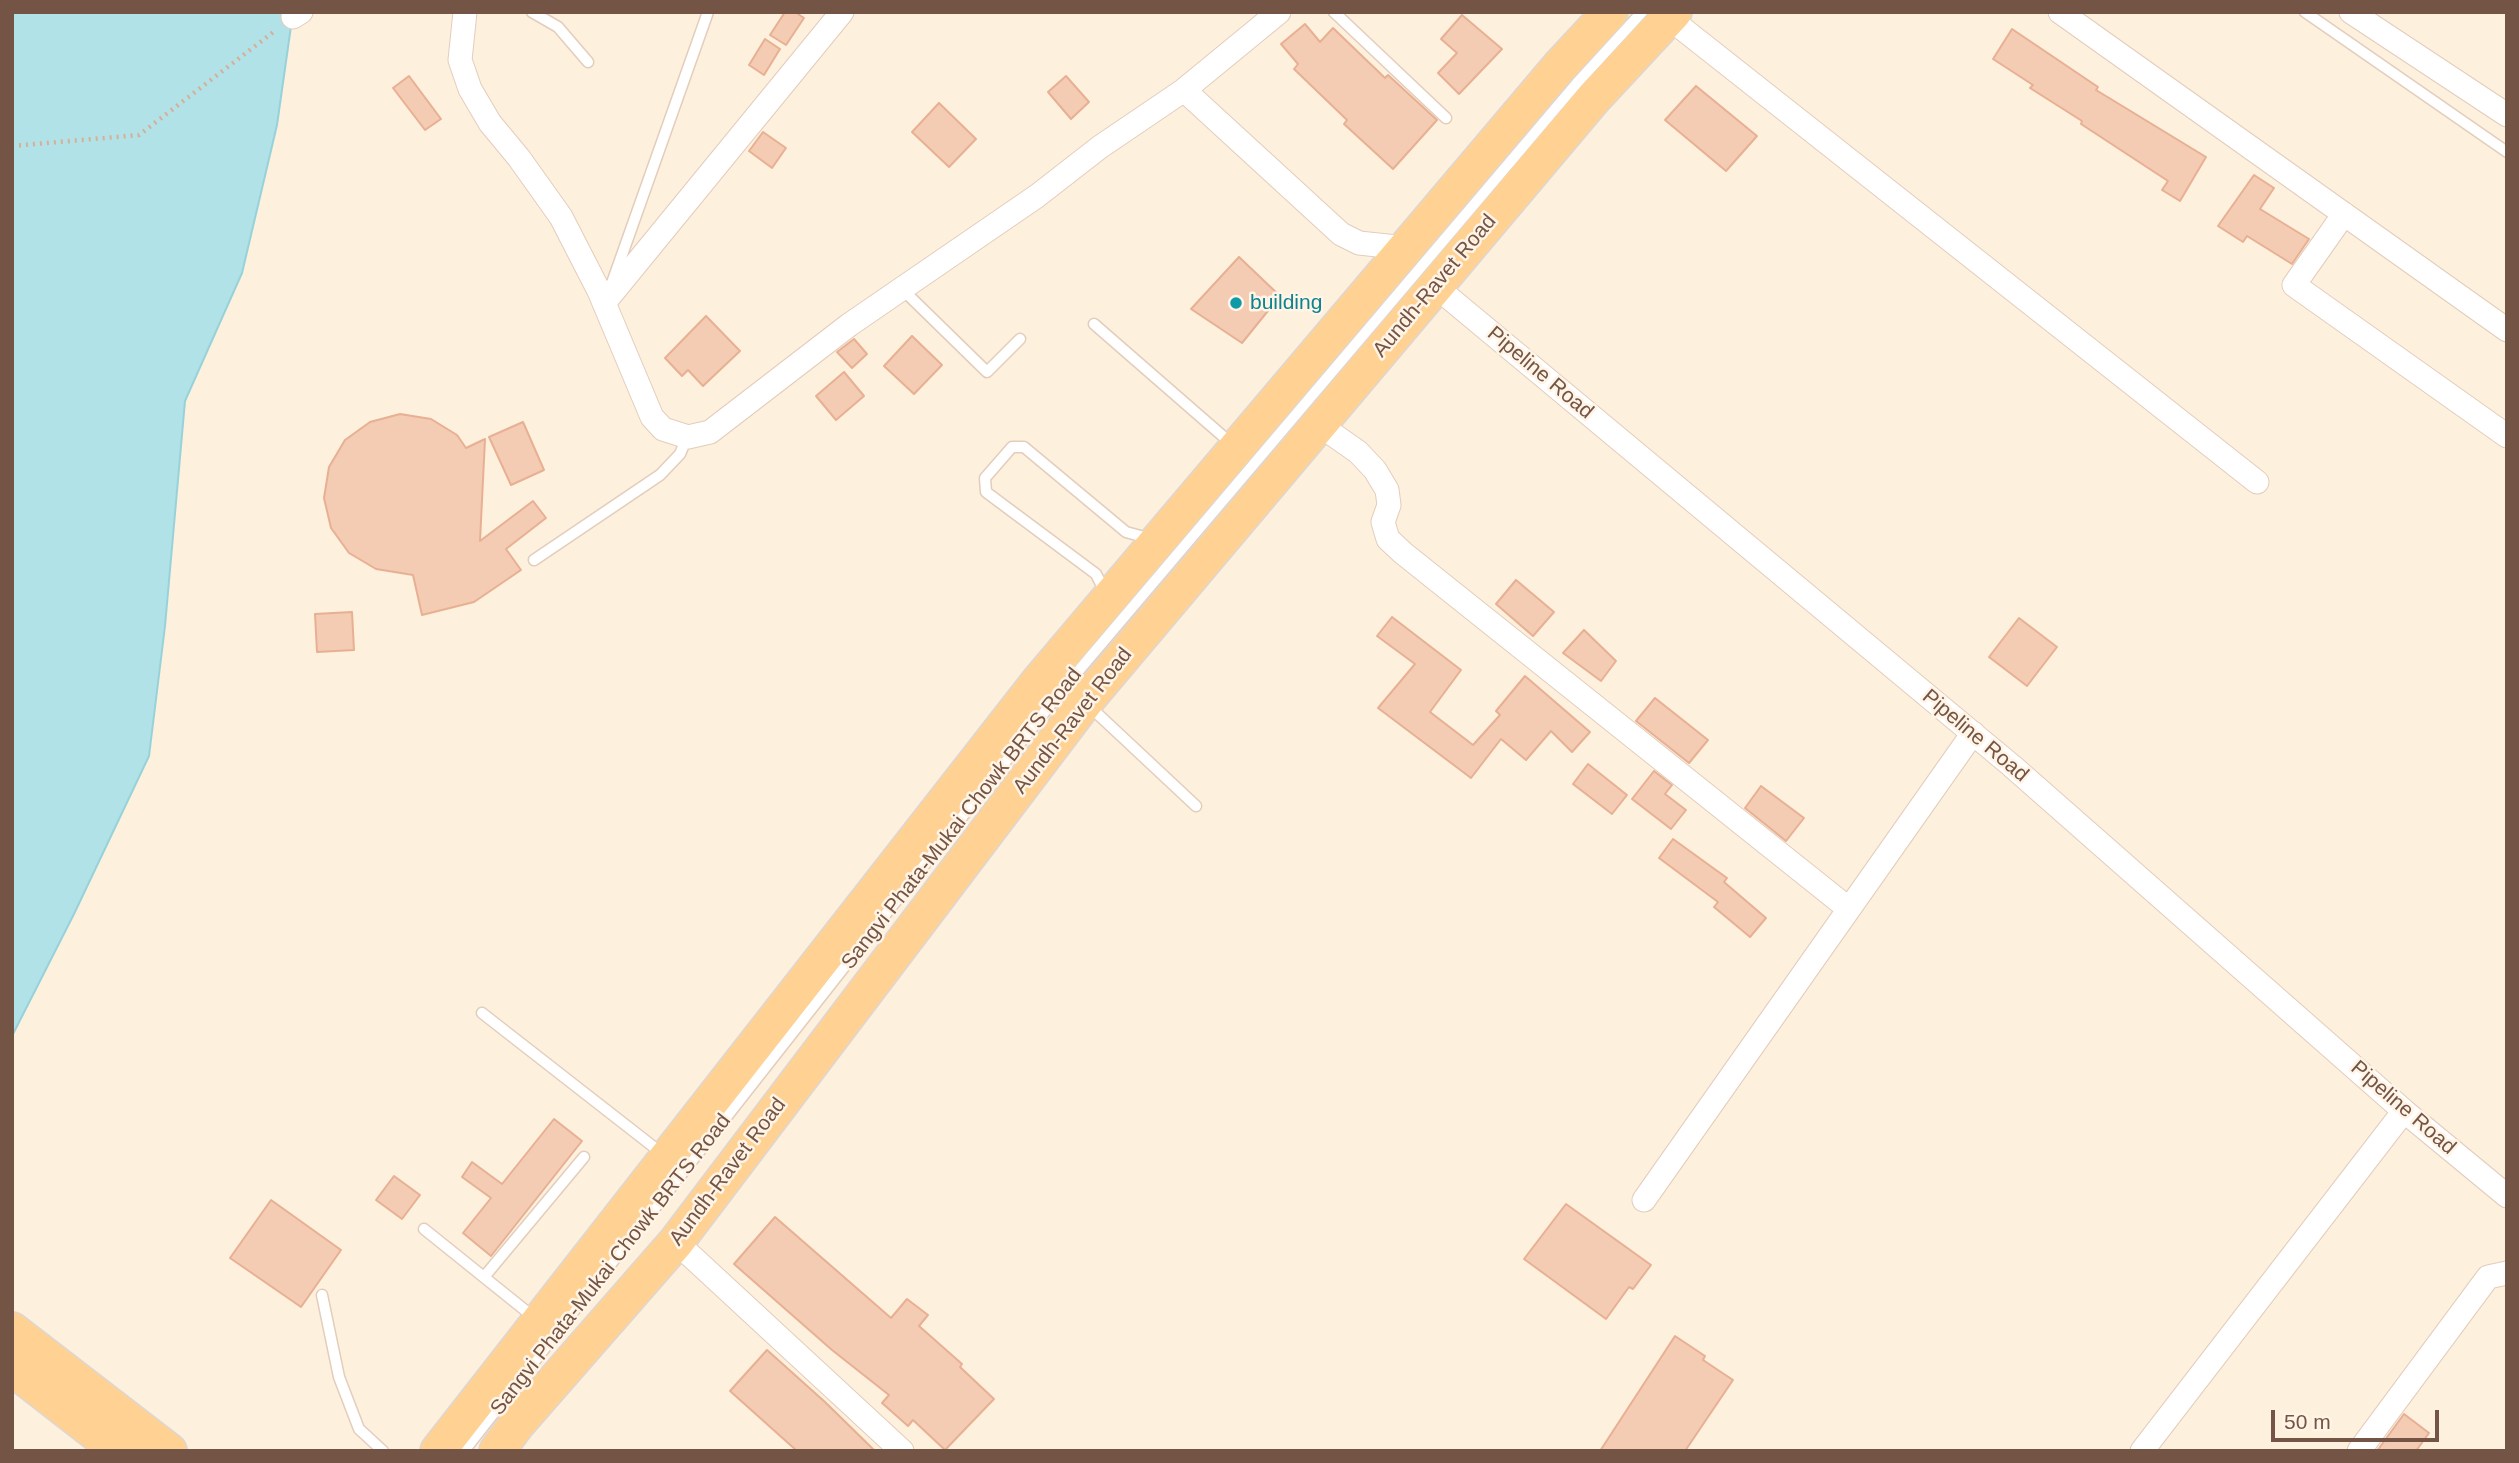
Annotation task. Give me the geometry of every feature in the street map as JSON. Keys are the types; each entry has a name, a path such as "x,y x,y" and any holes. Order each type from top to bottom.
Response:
{"main road":[{"path":"438,1451 1040,680 1559,67 1610,12"},
{"name":"Aundh-Ravet Road","path":"497,1451 517,1424 676,1242 1085,702 1662,14"},
{"path":"12,1330 99,1417 119,1451"},
{"path":"12,1368 99,1417 169,1451"}],"street":[{"path":"465,12 460,60 470,89 490,123 561,217 604,303 652,417 663,429 688,436 710,432 849,325 1037,196 1100,147 1184,90 1279,12"},
{"path":"604,303 842,12"},
{"path":"2060,12 2507,330"},
{"path":"2351,12 2507,115"},
{"path":"1662,14 2257,482"},
{"path":"1184,90 1341,234 1359,243 1406,248"},
{"path":"2344,214 2294,285 2507,436"},
{"name":"Pipeline Road","path":"1435,286 1973,733 2404,1111 2507,1196"},
{"path":"1318,424 1358,452 1375,470 1387,490 1388,505 1383,522 1388,539 1403,553 1849,909"},
{"path":"1644,1200 1973,733"},
{"path":"2143,1451 2404,1111"},
{"path":"676,1242 902,1451"},
{"path":"2359,1451 2488,1276 2507,1273"}],"lane":[{"path":"532,12 558,27 588,62"},
{"path":"604,303 708,12"},
{"path":"1334,12 1446,118"},
{"path":"2305,12 2507,152"},
{"name":"Sangvi Phata-Mukai Chowk BRTS Road","path":"464,1451 1058,695 1577,83 1662,14"},
{"path":"901,288 987,372 1020,339"},
{"path":"1094,324 1237,449"},
{"path":"534,561 660,475 680,454 688,436"},
{"path":"1109,600 1096,574 986,492 985,478 1003,454 1012,447 1024,447 1126,533 1144,537 1166,533"},
{"path":"1085,702 1196,806"},
{"path":"482,1013 667,1156"},
{"path":"484,1277 584,1157"},
{"path":"424,1229 538,1321"},
{"path":"322,1295 338,1377 359,1429 383,1451"}],"path":[{"path":"12,146 139,135 297,15"}],"water":[{"path":"12,12 293,12 277,125 242,273 185,401 165,626 149,756 12,1036"}],"building":[{"path":"785,12 795,12 804,18 786,45 770,35"},
{"path":"1462,15 1502,49 1459,94 1438,73 1457,53 1441,39"},
{"path":"1305,24 1320,42 1333,28 1385,78 1388,75 1437,120 1393,169 1344,124 1347,120 1294,69 1298,64 1281,44"},
{"path":"2012,29 2098,87 2096,90 2206,157 2180,201 2162,190 2168,181 2081,124 2082,121 2030,88 2033,85 1993,59"},
{"path":"765,39 780,49 764,75 749,65"},
{"path":"409,76 441,119 425,130 393,88"},
{"path":"1066,76 1089,102 1071,119 1048,92"},
{"path":"1696,86 1757,136 1726,171 1665,120"},
{"path":"939,103 976,139 949,167 912,132"},
{"path":"763,132 786,148 772,168 749,151"},
{"path":"2254,175 2274,188 2260,209 2309,239 2292,264 2247,236 2243,242 2218,226"},
{"name":"building","path":"1239,257 1280,296 1242,343 1191,309"},
{"path":"706,316 740,351 703,386 688,370 682,376 665,358"},
{"path":"912,336 942,365 914,394 884,366"},
{"path":"854,339 867,354 852,368 837,352"},
{"path":"844,372 864,396 836,420 816,396"},
{"path":"400,414 431,419 457,435 466,448 485,439 480,541 533,501 546,518 506,549 521,570 474,602 422,615 413,575 376,569 349,553 331,528 324,498 329,467 345,440 370,422"},
{"path":"523,422 544,470 511,485 489,437"},
{"path":"1516,580 1554,612 1533,636 1496,604"},
{"path":"352,612 354,650 317,652 315,614"},
{"path":"1392,617 1461,670 1430,712 1473,745 1500,715 1496,711 1525,676 1590,732 1572,752 1551,731 1526,760 1501,739 1471,778 1378,708 1415,664 1377,636"},
{"path":"2019,618 2057,647 2027,686 1989,657"},
{"path":"1584,630 1616,661 1601,681 1563,653"},
{"path":"1655,698 1708,740 1689,763 1636,721"},
{"path":"1588,764 1627,795 1612,814 1573,784"},
{"path":"1654,771 1672,785 1665,794 1686,810 1671,829 1632,799"},
{"path":"1761,786 1804,818 1786,841 1745,808"},
{"path":"1673,839 1727,878 1724,882 1766,918 1750,937 1714,907 1718,902 1659,858"},
{"path":"554,1119 582,1141 491,1256 463,1233 491,1198 462,1177 472,1162 502,1184"},
{"path":"394,1176 420,1195 402,1219 376,1200"},
{"path":"271,1200 341,1250 301,1307 230,1258"},
{"path":"1566,1204 1651,1265 1633,1289 1629,1287 1606,1319 1524,1259"},
{"path":"775,1217 891,1318 907,1299 928,1315 919,1326 962,1364 960,1367 994,1399 945,1450 913,1420 908,1426 882,1403 889,1395 832,1350 734,1264"},
{"path":"1675,1336 1705,1356 1703,1360 1733,1380 1685,1451 1600,1451"},
{"path":"767,1350 875,1451 797,1451 730,1391"},
{"path":"2404,1414 2429,1433 2416,1451 2377,1451"}],"place":[{"name":"building","path":"1236,303"}]}
